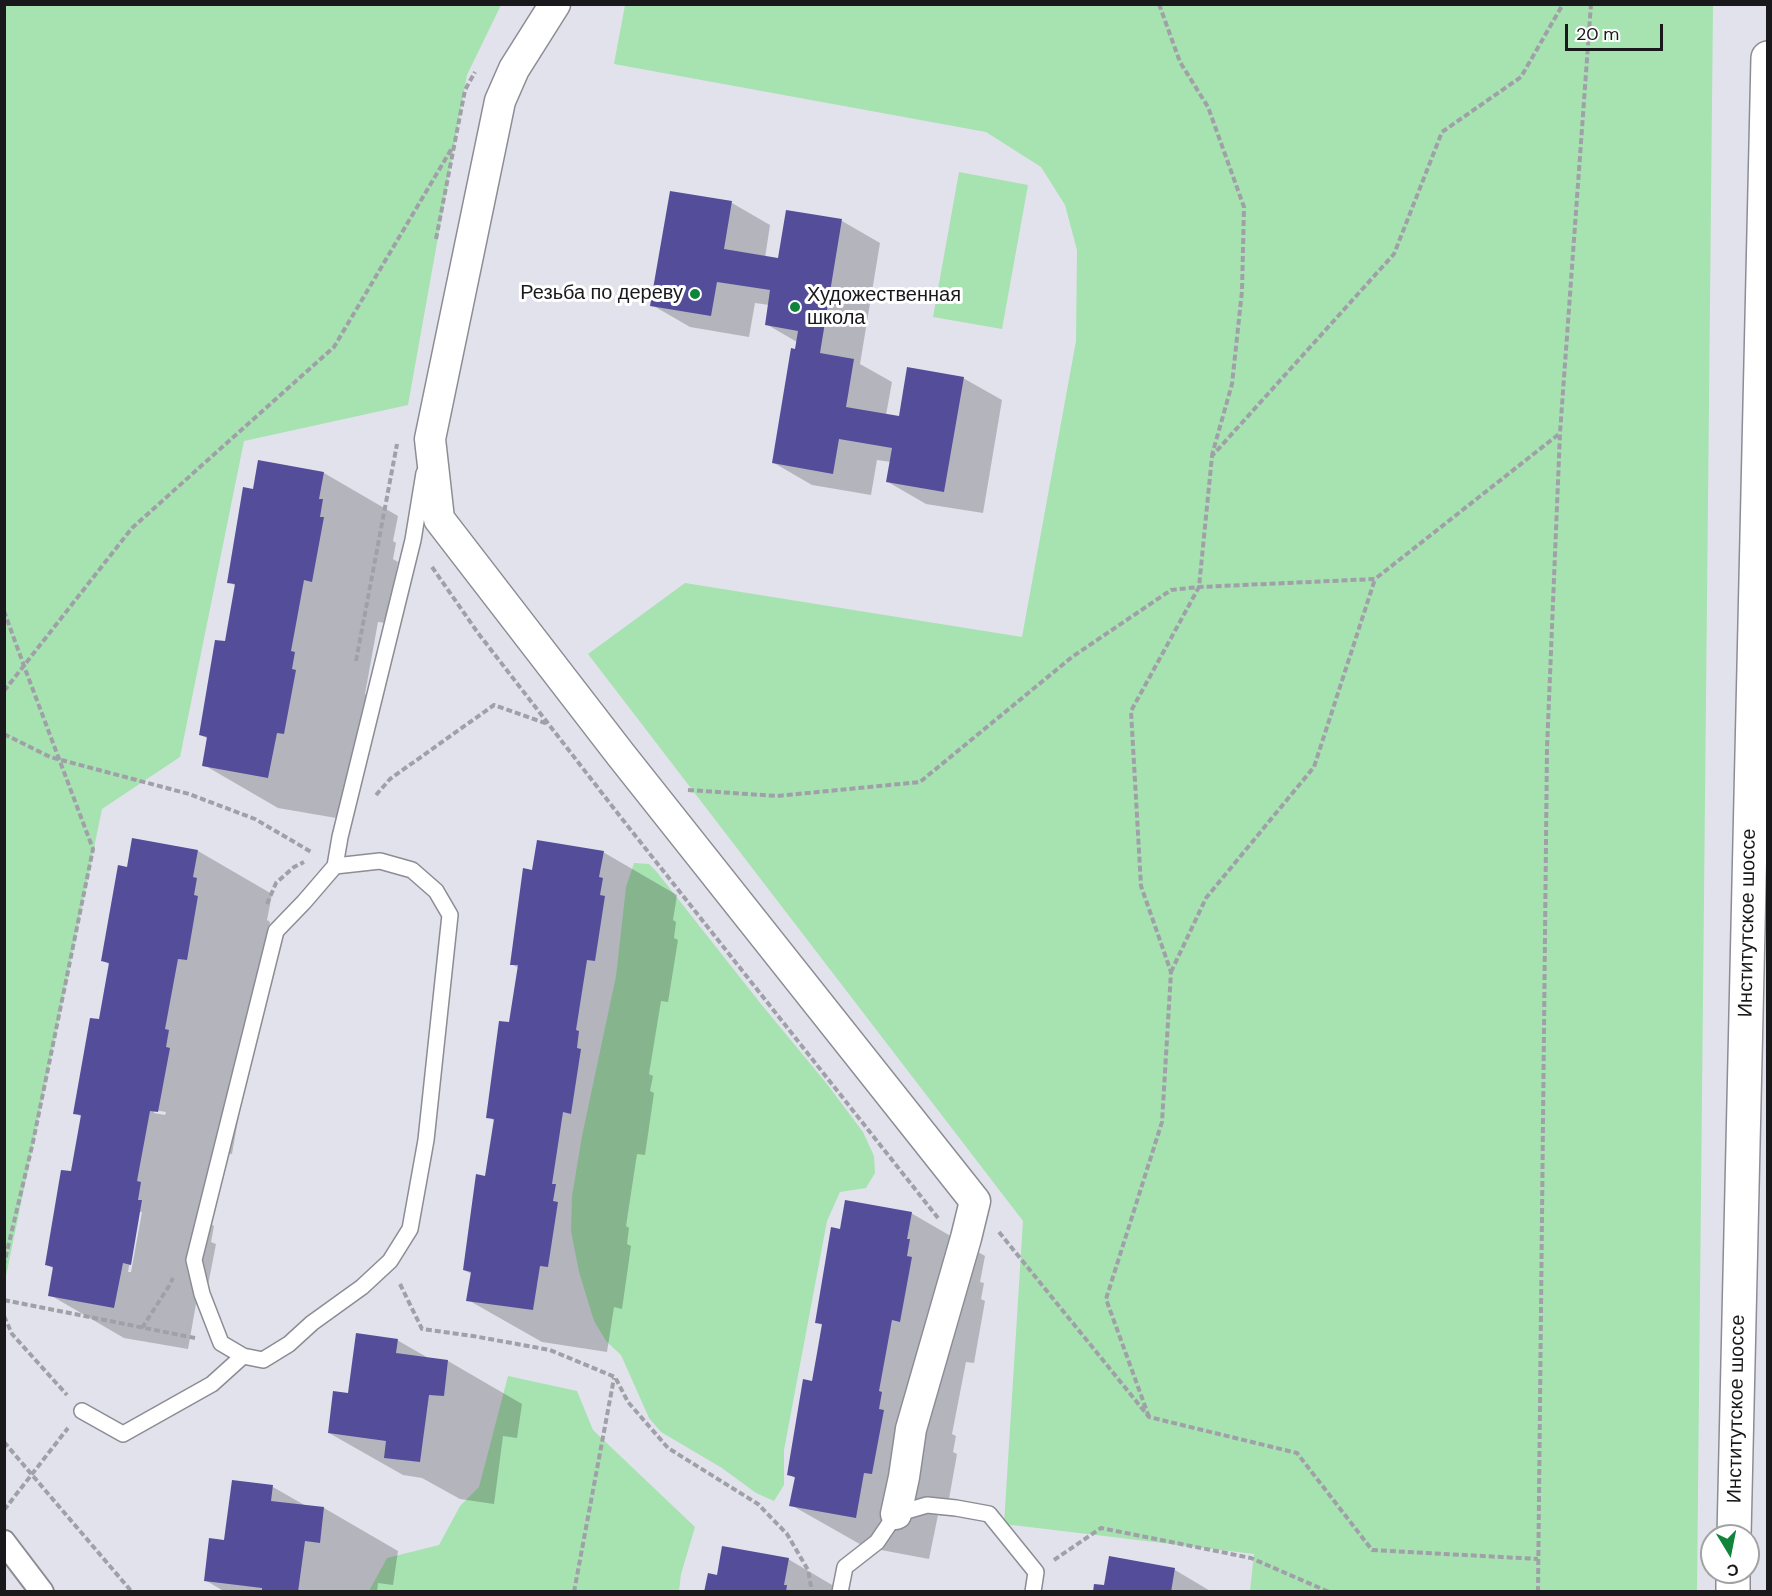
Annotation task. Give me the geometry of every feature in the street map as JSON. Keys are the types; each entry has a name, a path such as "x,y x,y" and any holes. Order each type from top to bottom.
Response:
{"street":[{"path":"555,4 514,69 500,101 430,439 439,519 646,787 975,1201 911,1428 896,1514"},
{"name":"Институтское шоссе","path":"1734,1524 1767,58"},
{"path":"4,1542 42,1592"}],"lane":[{"path":"335,866 380,861 412,870 436,891 450,915 426,1140 410,1229 390,1261 362,1287 312,1323 289,1344 263,1360 243,1356 221,1343 202,1294 194,1260 276,931 335,866 340,837 413,540 430,439"},
{"path":"82,1411 123,1434 212,1384 243,1356"},
{"path":"840,1592 845,1567 877,1542 896,1514 927,1505 989,1514 1036,1572 1033,1592"}],"path":[{"path":"1159,4 1180,62 1208,107 1244,207 1242,291 1232,384 1212,456 1199,587 1131,711 1141,886 1171,972"},
{"path":"1212,456 1394,254 1442,132 1521,77 1563,4"},
{"path":"1538,1592 1546,748 1560,433 1591,4"},
{"path":"434,250 465,90 476,71"},
{"path":"4,691 132,528 334,347 454,145"},
{"path":"1149,1418 1106,1299 1162,1122 1171,972 1206,898 1314,766 1375,579 1560,433"},
{"path":"354,670 399,436"},
{"path":"413,540 478,633 594,783 938,1218"},
{"path":"594,783 777,796 920,782 1072,657 1171,591 1199,587 1375,579"},
{"path":"4,611 93,849 33,1142 4,1264"},
{"path":"376,796 390,779 494,705 550,725"},
{"path":"4,734 50,757 189,794 255,819 318,856 294,867 276,882 263,914"},
{"path":"975,1201 1149,1418 1297,1453 1372,1550 1538,1559"},
{"path":"390,1261 422,1329 550,1350 615,1377 628,1402 668,1448 758,1504 786,1534 808,1570 812,1592"},
{"path":"142,1328 170,1286 176,1268"},
{"path":"4,1300 221,1343"},
{"path":"4,1316 12,1334 82,1411 4,1510"},
{"path":"574,1592 615,1377"},
{"path":"4,1442 132,1592"},
{"path":"1036,1572 1101,1528 1251,1558 1329,1592"}],"green space":[{"path":"5,4 501,5 467,75 408,405 244,441 180,757 102,809 5,1281"},
{"path":"625,5 1713,5 1697,1591 1250,1591 1254,1554 1004,1524 1023,1221 588,654 685,583 1022,637 1076,341 1077,250 1065,205 1041,167 986,132 614,64"},
{"path":"959,172 1028,185 1002,329 933,317"},
{"path":"634,863 649,864 656,871 827,1084 863,1132 874,1156 875,1173 866,1188 840,1192 827,1221 784,1450 784,1485 774,1501 756,1493 722,1468 661,1432 649,1418 621,1355 606,1341 594,1321 579,1272 571,1231 572,1196 582,1136 616,976 626,887"},
{"path":"508,1376 577,1391 593,1430 695,1527 681,1574 679,1591 369,1591 387,1558 439,1545 460,1506 479,1487"}],"building":[{"path":"670,191 732,201 724,249 778,258 786,210 842,219 820,353 854,359 846,407 899,416 907,367 964,377 944,492 886,482 892,448 839,439 833,474 772,463 791,348 795,349 798,331 765,325 770,290 717,282 711,316 650,306"},
{"path":"258,460 324,472 319,499 323,499 320,517 324,517 312,582 304,580 291,651 295,652 292,669 296,670 284,734 277,733 268,778 202,766 207,737 199,735 215,640 225,641 235,584 227,583 243,487 253,489"},
{"path":"132,838 198,850 193,877 197,878 194,895 198,896 187,960 178,959 165,1029 169,1030 166,1047 170,1048 158,1112 150,1111 137,1181 141,1182 138,1200 142,1200 131,1265 123,1263 114,1308 48,1296 53,1267 45,1265 61,1170 71,1171 81,1115 73,1114 90,1018 99,1019 109,963 101,961 118,865 127,867"},
{"path":"537,840 604,851 599,877 603,878 600,895 605,896 595,961 587,960 576,1030 579,1031 577,1048 581,1049 571,1114 563,1112 552,1184 556,1184 553,1201 558,1202 548,1267 540,1266 533,1310 466,1301 471,1272 463,1270 476,1174 485,1176 494,1119 486,1118 499,1021 509,1022 518,965 510,965 523,868 532,870"},
{"path":"845,1200 912,1212 907,1239 910,1239 907,1256 912,1257 900,1322 892,1320 879,1391 882,1392 879,1409 884,1410 872,1474 864,1473 856,1518 789,1506 795,1477 787,1475 803,1379 812,1381 817,1353 822,1324 815,1323 831,1227 840,1229"},
{"path":"356,1333 398,1339 396,1353 448,1360 444,1396 429,1395 420,1462 384,1458 386,1441 328,1433 333,1391 348,1393"},
{"path":"232,1480 273,1485 271,1501 324,1507 320,1543 305,1541 298,1592 262,1592 262,1588 204,1581 209,1538 224,1540"},
{"path":"722,1546 789,1558 784,1585 787,1585 786,1592 704,1592 708,1573 717,1575"},
{"path":"1109,1556 1175,1568 1171,1592 1093,1592 1094,1584 1104,1585"}],"place":[{"name":"Резьба по дереву","path":"695,294"},
{"name":"Художественная школа","path":"795,307"}]}
